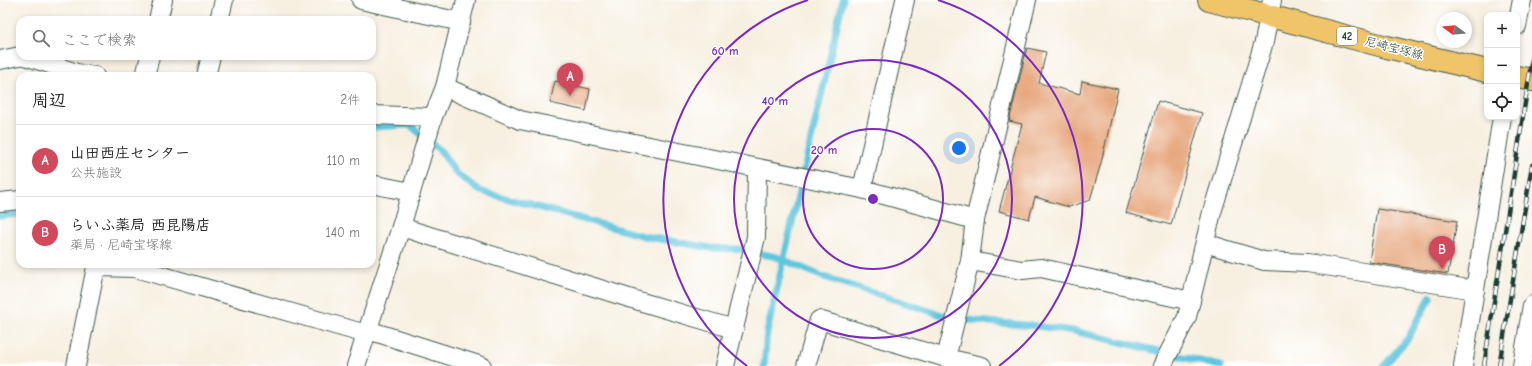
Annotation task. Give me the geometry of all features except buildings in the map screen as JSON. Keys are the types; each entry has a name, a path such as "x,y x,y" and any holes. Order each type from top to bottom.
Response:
{"main road":[{"name":"尼崎宝塚線","path":"1209,0 1270,8 1387,47 1484,69"},
{"path":"1520,78 1532,80"}],"street":[{"path":"159,16 163,0"},
{"path":"220,16 224,0"},
{"path":"362,0 461,22"},
{"path":"356,366 401,228 429,132 445,87 466,0"},
{"path":"862,189 905,0"},
{"path":"946,358 970,261 975,220 1027,0"},
{"path":"1520,12 1522,0"},
{"path":"1167,357 1187,317 1212,212 1264,42 1270,8"},
{"path":"0,60 16,57"},
{"path":"38,60 74,72"},
{"path":"146,72 149,60"},
{"path":"207,72 210,60"},
{"path":"445,87 520,120 862,189 975,220"},
{"path":"376,116 429,132"},
{"path":"1463,366 1502,120"},
{"path":"725,366 756,238 757,168"},
{"path":"376,185 411,192"},
{"path":"0,202 16,200"},
{"path":"401,228 642,302 734,328"},
{"path":"1204,243 1264,261 1307,263 1475,290"},
{"path":"970,261 1022,270 1041,268 1191,301"},
{"path":"76,366 96,268"},
{"path":"135,268 367,332 482,366"},
{"path":"1522,366 1529,340 1532,305"},
{"path":"806,366 819,320 946,358 982,366"}],"waterway":[{"path":"764,366 767,332 843,0"},
{"path":"376,127 410,125 441,151 456,173 480,191 643,236 710,248 738,249 777,257 821,276 942,315 976,321 1074,331 1221,366"},
{"path":"0,216 16,214"},
{"path":"1384,366 1408,338 1431,296"}],"railway":[{"path":"1484,366 1532,58"},
{"path":"1499,366 1532,165"}],"place":[{"name":"山田西庄センター","path":"570,96"},
{"name":"らいふ薬局 西昆陽店","path":"1442,269"}]}
